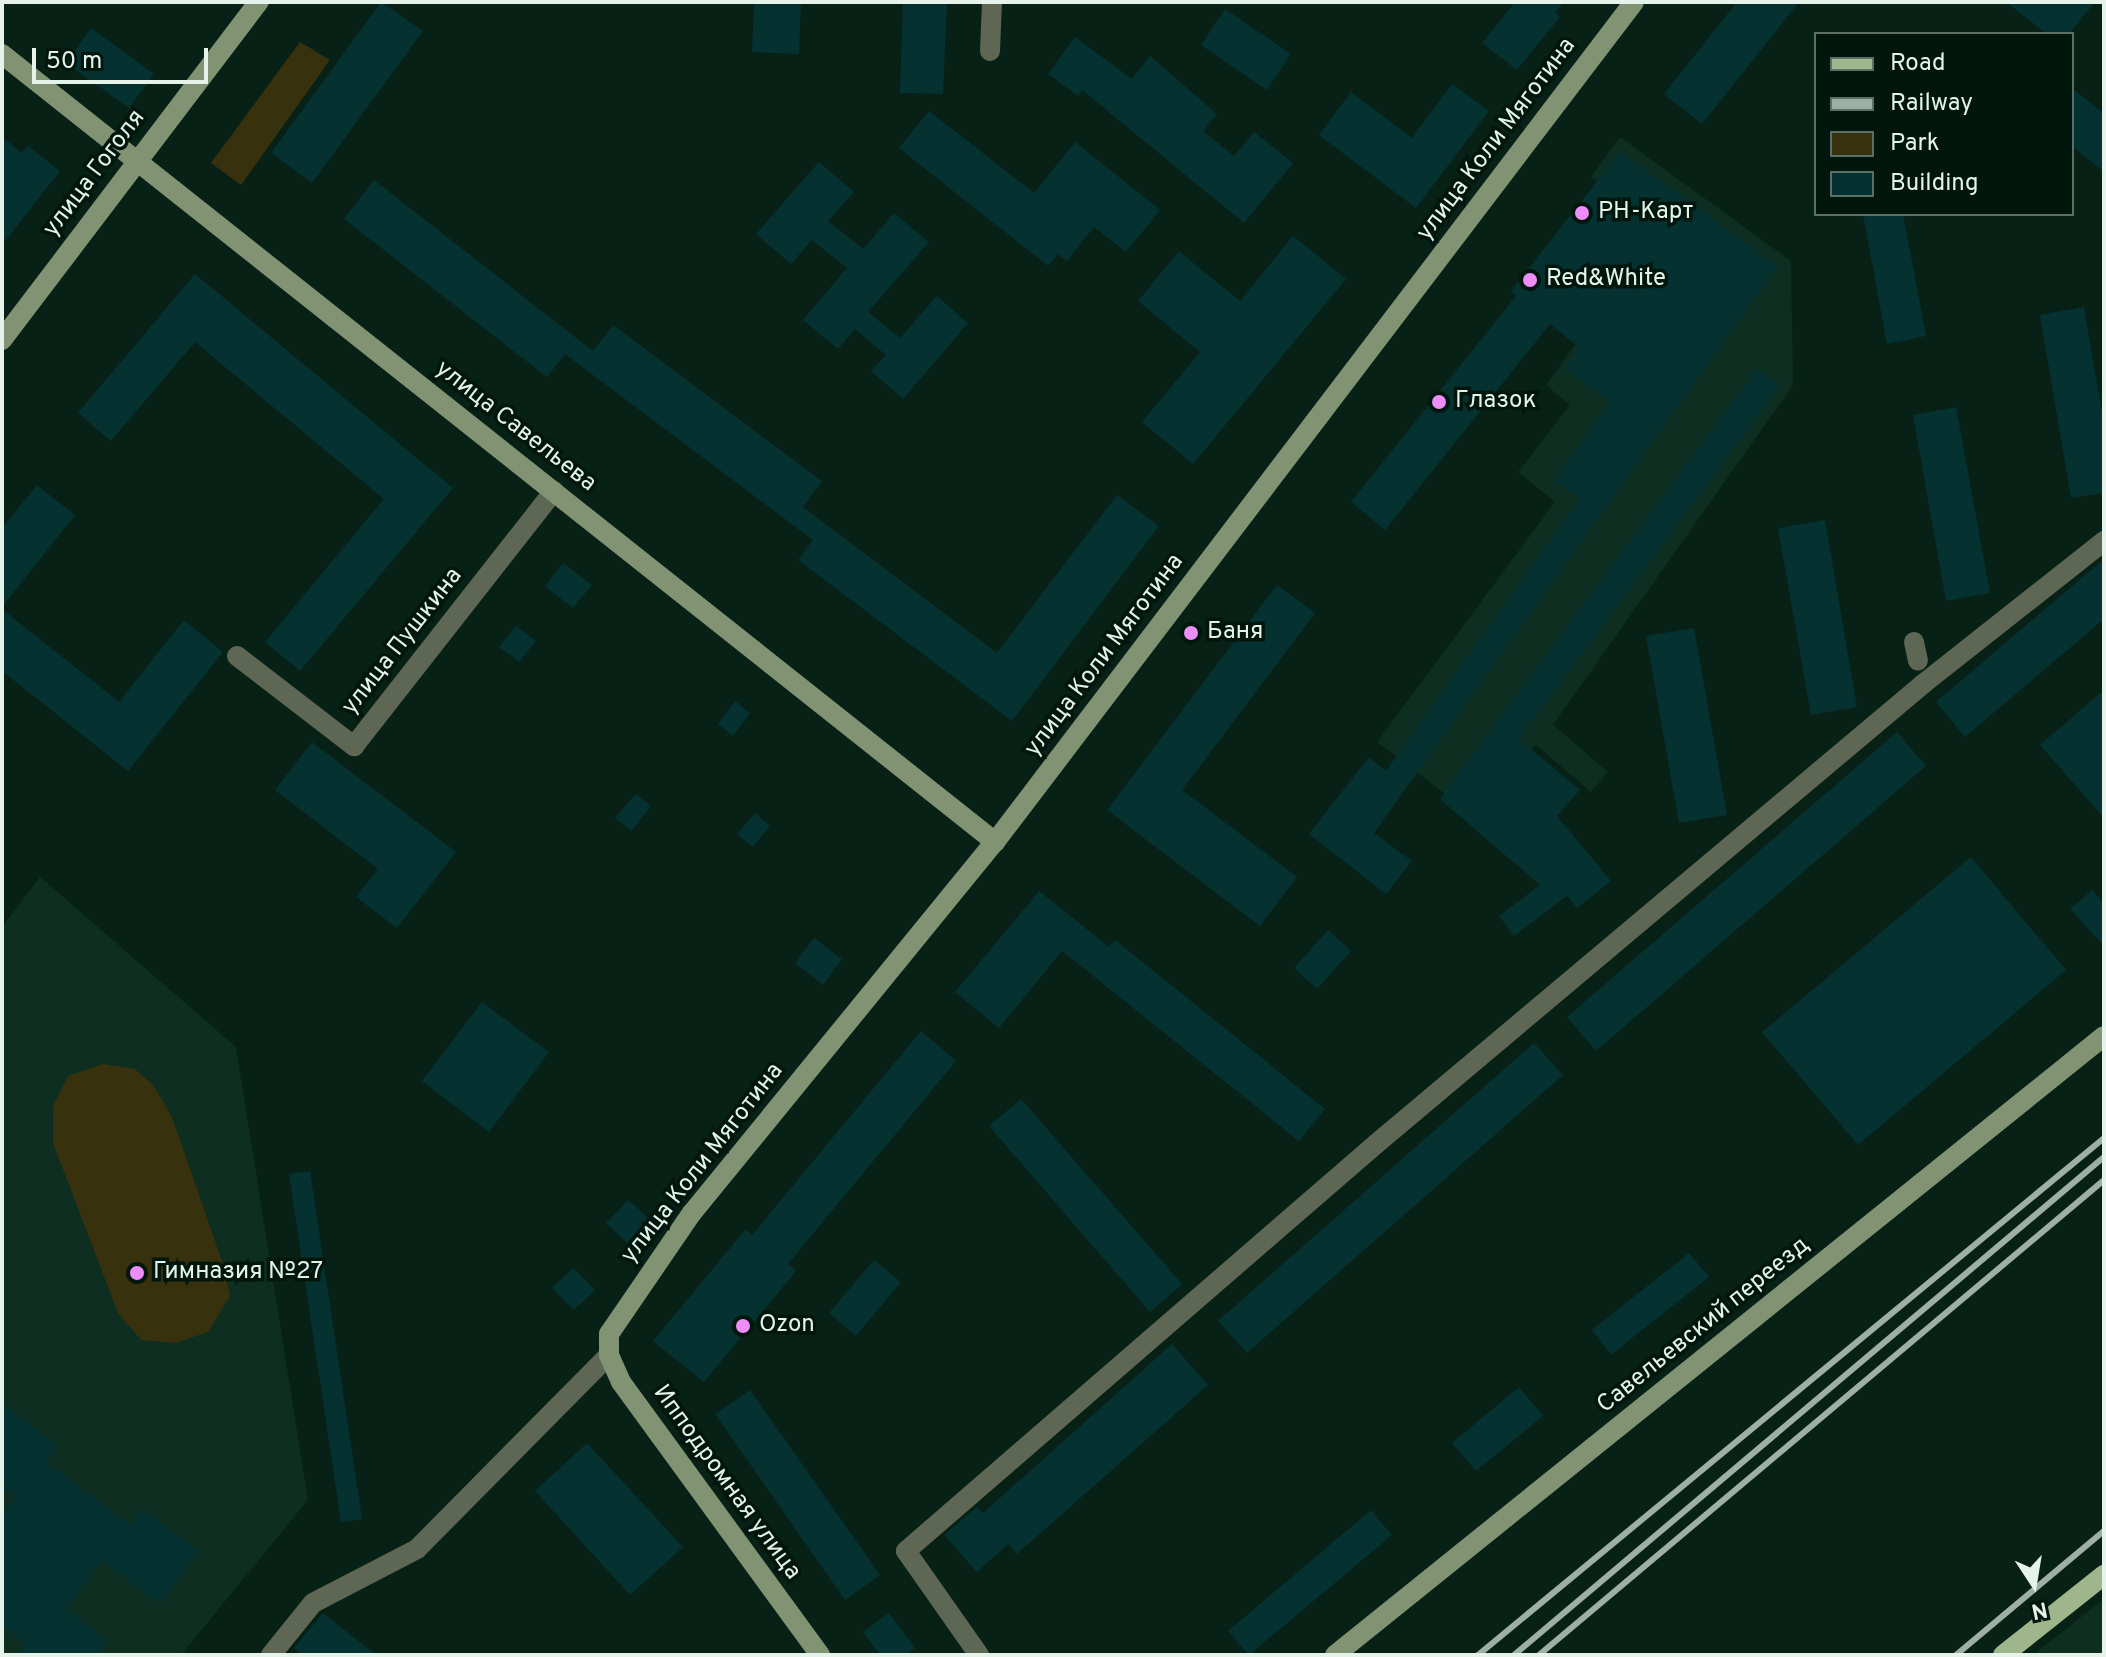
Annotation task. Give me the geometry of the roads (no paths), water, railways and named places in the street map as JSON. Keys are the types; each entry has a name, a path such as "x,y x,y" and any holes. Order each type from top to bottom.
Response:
{"main road":[{"path":"2003,1655 2104,1575"}],"street":[{"name":"улица Гоголя","path":"2,340 259,2"},
{"path":"990,51 992,2"},
{"name":"улица Коли Мяготина","path":"271,1655 313,1603 417,1549 609,1344 692,1213 995,842 1634,2"},
{"name":"улица Савельева","path":"2,54 995,842"},
{"name":"улица Пушкина","path":"237,656 354,746 554,491"},
{"path":"980,1654 906,1551 1376,1144 1923,684 2104,541"},
{"name":"Савельевский переезд","path":"1335,1655 2104,1036"},
{"name":"Ипподромная улица","path":"609,1344 673,1460 820,1655"}],"railway":[{"path":"1478,1655 2104,1138"},
{"path":"1514,1655 2104,1157"},
{"path":"1539,1655 2104,1180"},
{"path":"1956,1655 2104,1531"}],"place":[{"name":"РН-Карт","path":"1582,213"},
{"name":"Red&White","path":"1530,280"},
{"name":"Глазок","path":"1439,402"},
{"name":"Баня","path":"1191,633"},
{"name":"Гимназия №27","path":"137,1273"},
{"name":"Ozon","path":"743,1326"}]}
